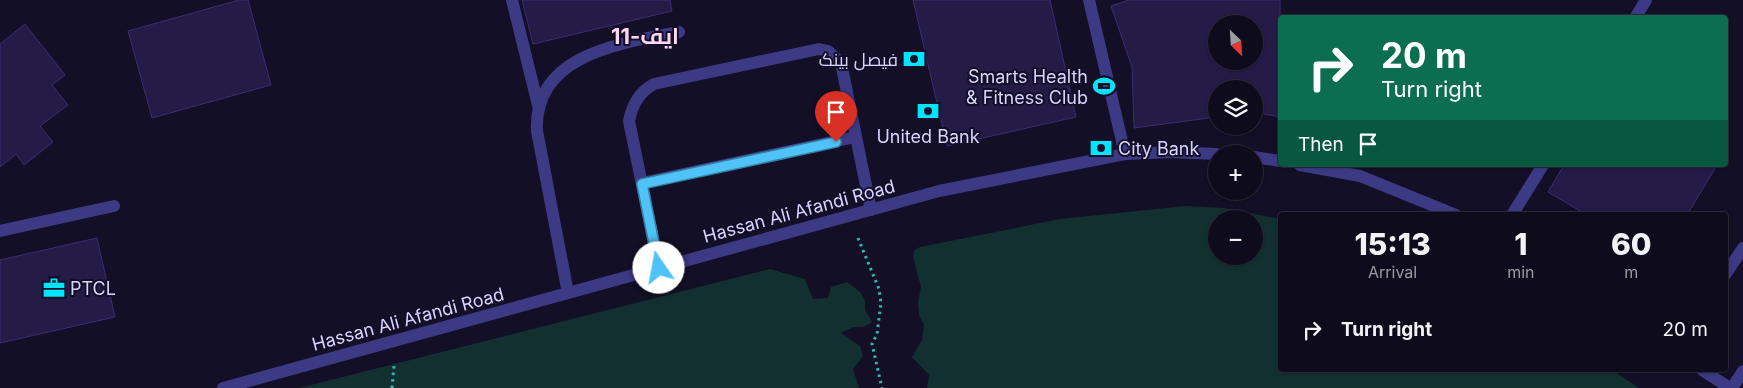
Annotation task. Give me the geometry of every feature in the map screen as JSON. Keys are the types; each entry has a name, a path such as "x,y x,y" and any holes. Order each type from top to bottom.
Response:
{"street":[{"path":"512,0 539,108"},
{"path":"1089,0 1125,154"},
{"path":"1637,15 1646,0"},
{"path":"568,293 538,132 537,121 542,97 553,80 561,72 584,57 605,48 679,32"},
{"path":"659,268 629,121 632,109 638,98 645,89 654,84 819,49 828,51 841,63 871,210"},
{"path":"642,184 855,137"},
{"name":"Hassan Ali Afandi Road","path":"223,388 939,190 1125,154 1208,154"},
{"path":"1263,158 1278,161"},
{"path":"1311,167 1360,176 1449,212"},
{"path":"1514,212 1542,167"},
{"path":"0,231 114,206"},
{"path":"1728,270 1743,248"},
{"path":"1705,372 1731,388 1743,371"}],"path":[{"path":"849,215 879,288 881,316 877,334 872,344 882,388"}],"green space":[{"path":"1185,206 1224,208 1234,210 1208,210 1208,265 1263,265 1263,216 1278,219 1278,372 1615,372 1639,388 927,388 929,375 912,357 922,340 924,325 919,315 918,302 921,287 913,257 914,251 920,247 1060,219"},
{"path":"770,269 805,279 813,299 828,298 831,287 847,282 860,292 865,300 865,310 872,322 864,327 854,327 841,333 860,346 863,356 853,369 859,388 299,388"}],"building":[{"path":"239,0 248,0 271,85 152,118 128,31"},
{"path":"522,0 670,0 672,11 533,44"},
{"path":"913,0 1050,0 1076,117 947,146"},
{"path":"1129,0 1280,0 1280,15 1278,15 1278,117 1263,114 1263,80 1208,80 1208,118 1134,128 1132,67 1111,6"},
{"path":"25,24 65,75 52,85 68,105 40,126 53,142 24,165 16,154 0,167 0,44"},
{"path":"1563,167 1716,167 1689,212 1582,212 1548,192"},
{"name":"PTCL","path":"97,238 115,317 0,343 0,260"}],"place":[{"name":"فیصل بینک","path":"914,59"},
{"name":"Smarts Health & Fitness Club","path":"1104,86"},
{"name":"United Bank","path":"928,111"},
{"name":"City Bank","path":"1101,148"},
{"name":"PTCL","path":"54,288"}],"district":[{"name":"ایف-11","path":"645,36"}],"route":[{"path":"659,268 642,184 836,142"}]}
